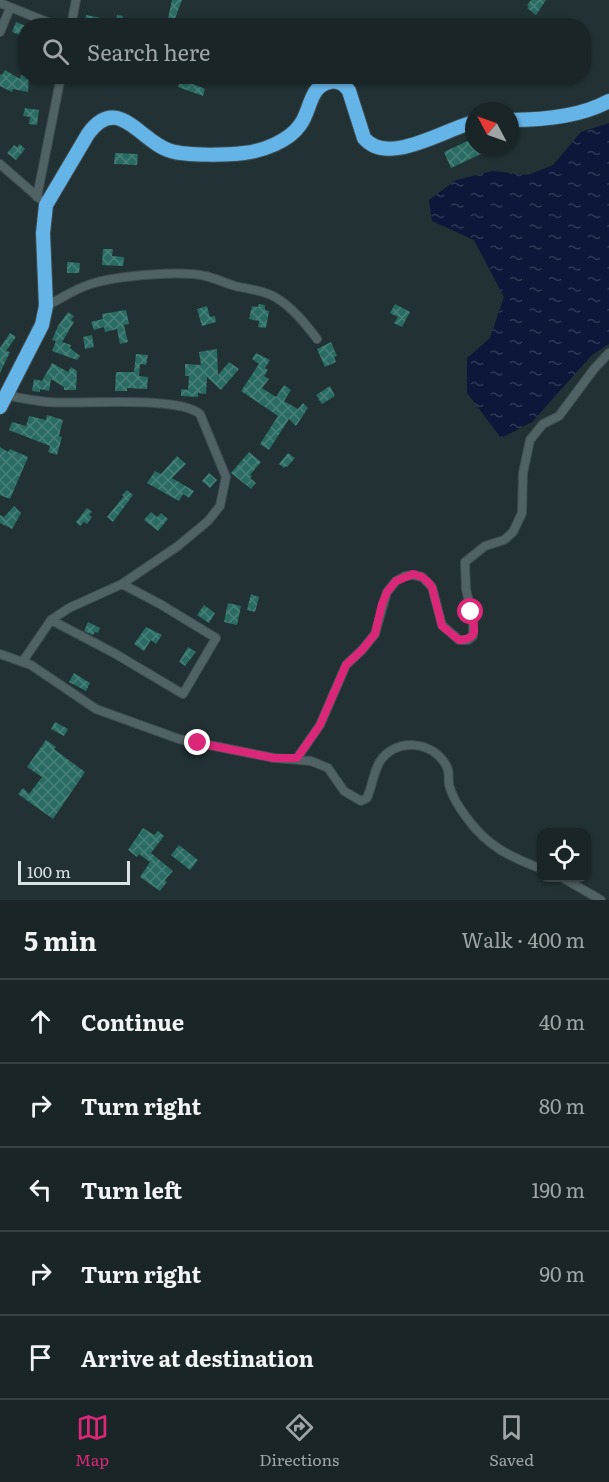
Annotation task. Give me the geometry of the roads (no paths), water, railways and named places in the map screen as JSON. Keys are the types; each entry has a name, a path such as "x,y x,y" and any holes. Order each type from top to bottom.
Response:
{"highway":[{"path":"3,401 42,325 46,306 42,201 94,126 104,119 114,117 128,122 169,151 245,153 262,149 290,136 301,125 315,92 325,84"},
{"path":"341,84 351,95 364,138 381,149 410,146 465,125"},
{"path":"519,120 534,120 585,111 609,101"}],"street":[{"path":"73,18 76,0"},
{"path":"0,3 36,18"},
{"path":"0,32 10,8"},
{"path":"42,201 60,84"},
{"path":"0,164 42,201"},
{"path":"46,306 71,291 93,283 131,276 204,275 228,284 258,290 274,297 291,309 316,339"},
{"path":"297,758 320,725 346,665 375,634 385,598 396,581 413,574 422,577 432,587 442,626 459,640 468,640 473,636 473,620 466,589 465,562 485,546 504,540 513,532 522,513 523,473 530,441 543,424 559,416 594,369 609,353"},
{"path":"3,401 174,404 194,409 200,414 226,477 220,506 208,521 178,546 122,584 69,608 51,620 23,661"},
{"path":"51,620 114,653 183,694 216,638 122,584"},
{"path":"0,654 23,661 46,674 96,709 178,739 274,758 297,758 311,761 328,768 344,791 361,801 367,798 379,763 385,756 396,749 411,745 424,746 440,756 448,769 450,787 455,799 478,831 496,849 511,858 537,867"},
{"path":"570,882 601,900"}],"water":[{"path":"609,123 609,344 592,355 532,422 501,438 467,393 467,358 490,338 504,297 474,240 432,221 429,200 456,180 493,171 528,175 553,165 581,132"}]}
